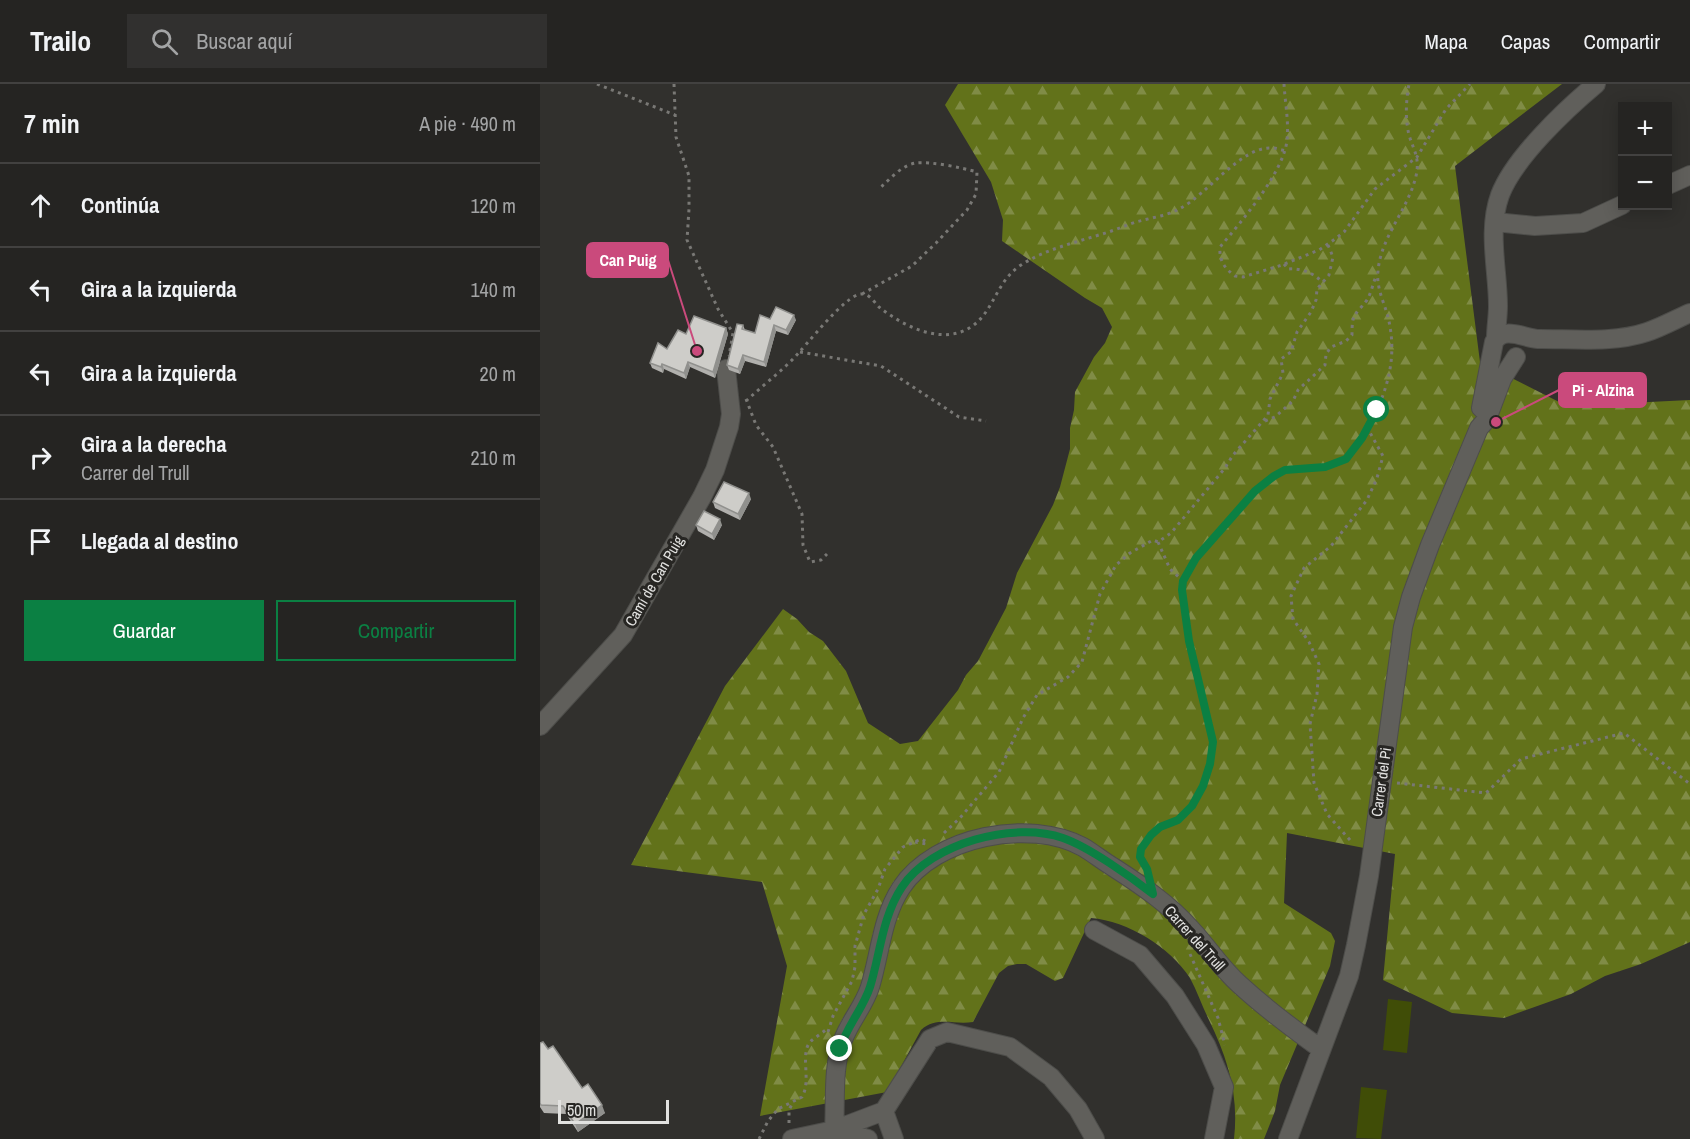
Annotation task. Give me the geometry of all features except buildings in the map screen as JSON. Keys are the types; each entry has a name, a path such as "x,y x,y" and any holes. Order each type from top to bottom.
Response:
{"street":[{"path":"1505,339 1521,345 1518,356 1508,361 1500,358 1505,339 1503,322 1498,309 1494,262 1495,222 1500,195 1508,179 1557,119 1596,84"},
{"path":"1672,183 1690,175"},
{"path":"1495,222 1535,226 1583,223 1618,207"},
{"path":"1505,339 1610,339 1647,332 1690,313"},
{"name":"Carrer del Pi","path":"1479,428 1479,414 1505,339"},
{"name":"Carrer del Pi","path":"1288,1139 1349,976 1369,876 1398,656 1411,597 1430,544 1502,379 1518,356 1539,339"},
{"name":"Camí de Can Puig","path":"540,726 623,635 702,497 715,470 729,427 731,414 727,375"},
{"name":"Carrer del Trull","path":"834,1130 835,1086 843,1041 869,989 883,933 896,897 922,865 939,854 981,838 1010,833 1062,838 1083,847 1153,894 1191,929 1217,963 1239,985 1320,1049"},
{"path":"1094,930 1140,954 1175,996 1206,1045 1224,1087 1214,1139"},
{"path":"790,1133 834,1130 884,1111 930,1039 947,1032 1010,1047 1051,1077 1078,1109 1095,1139"},
{"path":"884,1111 894,1139"},
{"path":"834,1130 868,1139"}],"path":[{"path":"597,84 675,115"},
{"path":"674,84 676,137 689,176 687,240 718,309 733,333 727,375 747,400 756,425 773,447 802,514 803,545 810,562 821,560 827,554"},
{"path":"1284,84 1288,132 1286,151 1268,183 1220,247 1223,264 1235,276 1243,277 1319,250 1344,232 1376,189 1417,157 1446,109 1470,84"},
{"path":"1263,422 1275,417 1293,401 1298,390 1325,365 1326,354 1331,347 1352,336 1352,320 1357,309 1366,301 1370,293 1392,228 1410,197 1416,177 1417,157 1406,117 1409,84"},
{"path":"862,294 886,312 912,327 930,333 956,334 974,325 987,311 1006,278 1019,266 1035,257 1064,245 1170,214 1199,196 1230,168 1250,154 1261,149 1272,148 1286,151"},
{"path":"731,414 800,352 845,303 912,266 936,243 967,210 976,194 977,172 961,167 916,163 901,170 880,187"},
{"path":"1158,542 1182,521 1233,455 1268,415 1270,399 1282,373 1281,359 1291,352 1297,333 1316,300 1317,289 1329,275 1333,257 1328,245"},
{"path":"1284,264 1288,269 1309,273 1323,284"},
{"path":"1153,894 1147,869 1140,857 1141,849 1160,827 1178,820 1192,806 1203,786 1210,764 1213,742 1189,641 1182,590 1183,581 1205,547 1255,491 1267,481 1291,469 1325,467 1338,463 1354,450 1368,429 1387,385 1393,354 1393,342 1377,273"},
{"path":"800,352 881,366 959,417 986,421"},
{"path":"1350,840 1328,814 1314,783 1310,724 1317,694 1319,664 1309,642 1293,619 1292,596 1304,568 1331,546 1367,500 1377,478 1383,456 1368,429"},
{"path":"941,834 960,818 999,772 1023,718 1037,695 1068,677 1082,662 1100,594 1115,567 1125,557 1153,540 1158,542 1174,575 1183,581"},
{"path":"1381,781 1486,793 1521,759 1624,733 1690,784"},
{"path":"1189,952 1218,1018 1227,1054"},
{"path":"759,1139 778,1108 793,1102 804,1093 807,1063 805,1053 810,1042 828,1028"},
{"path":"790,1133 789,1110 793,1102"}],"green space":[{"path":"958,84 1562,84 1455,166 1480,362 1567,406 1690,400 1690,942 1641,964 1605,976 1571,994 1504,1018 1452,1013 1383,980 1395,854 1287,833 1284,903 1331,933 1335,941 1330,966 1280,1085 1275,1111 1264,1139 1234,1139 1235,1107 1227,1063 1195,988 1182,967 1160,946 1133,930 1105,920 1091,918 1063,978 1055,981 1026,964 1008,966 999,973 973,1022 939,1022 921,1030 887,1092 760,1116 787,966 762,882 631,865 725,686 783,609 823,641 846,671 868,723 900,744 918,741 978,661 1006,608 1017,573 1060,487 1070,449 1070,428 1075,392 1094,357 1105,343 1112,327 1102,308 1002,241 1003,220 991,182 945,105"},
{"path":"1388,999 1412,1002 1407,1053 1383,1050"},
{"path":"1361,1087 1387,1090 1381,1139 1356,1138"}],"place":[{"name":"Can Puig","path":"697,351"},
{"name":"Pi - Alzina","path":"1496,422"}],"route":[{"path":"840,1049 847,1030 869,989 883,933 896,897 922,865 939,854 981,838 1010,833 1062,838 1083,847 1153,894 1147,869 1140,857 1141,849 1160,827 1178,820 1192,806 1203,786 1210,764 1213,742 1189,641 1182,590 1183,581 1196,558 1255,491 1285,470 1325,467 1346,459 1362,438 1377,410"}]}
